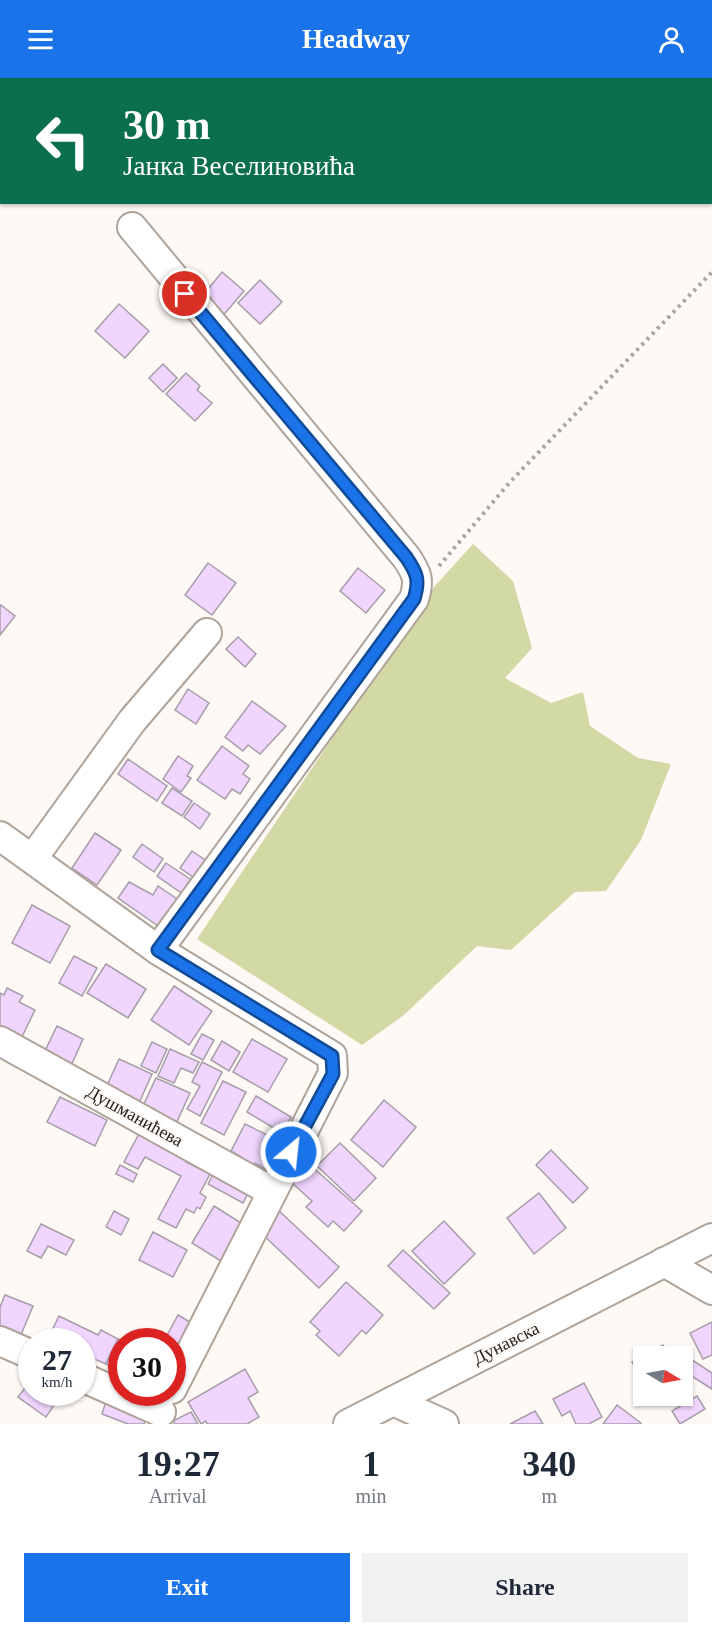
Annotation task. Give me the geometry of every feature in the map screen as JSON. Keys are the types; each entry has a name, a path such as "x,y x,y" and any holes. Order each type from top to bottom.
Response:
{"street":[{"path":"132,227 406,557 417,573 419,584 414,599 158,950"},
{"path":"33,858 132,721 207,633"},
{"path":"0,836 158,950 332,1056 333,1074 271,1191 186,1363"},
{"name":"Душманићева","path":"0,1041 271,1191"},
{"name":"Дунавска","path":"348,1424 712,1238"},
{"path":"664,1262 712,1290"},
{"path":"0,1341 18,1349"},
{"path":"393,1401 444,1424"}],"path":[{"path":"419,584 430,577 510,482 712,272"}],"green space":[{"path":"473,544 513,581 532,648 505,678 551,703 583,692 590,726 638,758 671,764 641,840 606,891 575,892 511,950 477,946 404,1015 362,1045 197,939 434,587"}],"building":[{"path":"222,272 244,291 221,318 199,300"},
{"path":"260,280 282,302 260,324 238,303"},
{"path":"119,304 149,331 125,358 95,331"},
{"path":"163,364 177,378 163,392 149,378"},
{"path":"186,373 200,386 197,390 212,403 195,421 166,394"},
{"path":"208,563 236,583 212,615 185,595"},
{"path":"358,568 385,590 366,613 340,591"},
{"path":"1,605 15,616 0,635 0,607"},
{"path":"238,637 256,654 245,667 226,649"},
{"path":"188,689 209,703 196,724 175,710"},
{"path":"252,701 286,726 260,754 248,745 243,751 225,737"},
{"path":"222,746 249,766 243,774 250,779 240,794 232,789 225,799 197,780"},
{"path":"178,756 193,766 187,776 191,778 181,792 163,779"},
{"path":"128,759 167,786 157,801 118,774"},
{"path":"172,788 192,801 182,816 162,803"},
{"path":"194,803 210,814 200,829 184,817"},
{"path":"95,833 121,850 97,885 72,868"},
{"path":"142,844 163,859 154,872 133,857"},
{"path":"192,851 211,864 199,881 180,868"},
{"path":"166,863 199,885 190,899 157,876"},
{"path":"129,882 153,895 158,886 180,901 161,928 118,898"},
{"path":"32,905 70,926 50,963 12,943"},
{"path":"74,956 97,968 82,996 59,983"},
{"path":"106,964 146,989 128,1018 87,993"},
{"path":"174,986 212,1011 189,1045 151,1020"},
{"path":"7,988 23,996 19,1002 35,1010 18,1045 0,1036 0,993 4,995"},
{"path":"57,1026 83,1039 70,1068 43,1055"},
{"path":"202,1034 214,1040 203,1060 191,1054"},
{"path":"252,1039 287,1059 268,1092 233,1072"},
{"path":"222,1041 240,1052 229,1071 211,1060"},
{"path":"152,1042 167,1049 156,1073 141,1066"},
{"path":"170,1049 199,1062 193,1073 181,1068 174,1083 158,1076"},
{"path":"119,1059 152,1074 138,1105 105,1090"},
{"path":"202,1062 222,1072 200,1116 187,1109 200,1086 192,1082"},
{"path":"156,1078 190,1093 176,1124 142,1108"},
{"path":"223,1081 246,1092 224,1135 201,1123"},
{"path":"256,1096 291,1117 282,1133 247,1112"},
{"path":"60,1097 107,1120 95,1146 47,1122"},
{"path":"384,1100 416,1127 383,1167 351,1140"},
{"path":"245,1124 279,1141 265,1169 255,1163 251,1169 237,1162 240,1156 231,1151"},
{"path":"141,1130 189,1155 186,1162 210,1174 200,1193 206,1197 200,1209 197,1207 194,1213 186,1209 176,1228 158,1219 181,1176 145,1157 138,1169 124,1162"},
{"path":"340,1143 376,1178 354,1201 317,1166"},
{"path":"551,1150 588,1188 573,1203 536,1165"},
{"path":"309,1164 362,1211 344,1231 333,1221 328,1227 306,1207 312,1201 292,1183"},
{"path":"120,1165 137,1174 133,1182 116,1174"},
{"path":"216,1169 251,1188 243,1203 208,1184"},
{"path":"539,1193 566,1228 534,1254 507,1218"},
{"path":"214,1206 246,1226 224,1263 192,1243"},
{"path":"277,1209 339,1267 319,1288 258,1230"},
{"path":"114,1211 129,1219 121,1235 106,1227"},
{"path":"444,1221 475,1254 444,1284 412,1251"},
{"path":"41,1224 74,1240 66,1255 48,1246 41,1258 27,1251"},
{"path":"153,1232 187,1250 173,1277 139,1260"},
{"path":"403,1250 450,1293 434,1309 388,1266"},
{"path":"346,1282 383,1315 366,1334 362,1330 339,1356 316,1335 320,1331 310,1322"},
{"path":"5,1295 33,1306 24,1328 18,1328 18,1336 0,1328 0,1307"},
{"path":"178,1315 195,1325 186,1341 186,1328 171,1328"},
{"path":"59,1316 84,1328 53,1328"},
{"path":"712,1322 712,1355 703,1359 690,1333"},
{"path":"101,1330 108,1334 106,1364 96,1360 96,1334 98,1335"},
{"path":"693,1361 712,1373 712,1389 693,1377"},
{"path":"245,1369 258,1392 248,1398 259,1417 247,1424 207,1424 206,1421 201,1424 188,1402"},
{"path":"584,1383 602,1417 589,1424 576,1424 570,1411 562,1416 553,1399"},
{"path":"697,1396 705,1409 680,1424 672,1411 680,1406 693,1406 693,1398"},
{"path":"107,1398 108,1406 129,1406 148,1413 144,1424 128,1424 102,1414"},
{"path":"617,1405 641,1423 603,1424"},
{"path":"31,1406 53,1406 46,1417"},
{"path":"535,1411 543,1424 510,1424"},
{"path":"191,1412 198,1424 175,1424 173,1421"}],"route":[{"path":"185,294 406,557 417,573 419,584 414,599 158,950 332,1056 333,1074 291,1152"}]}
